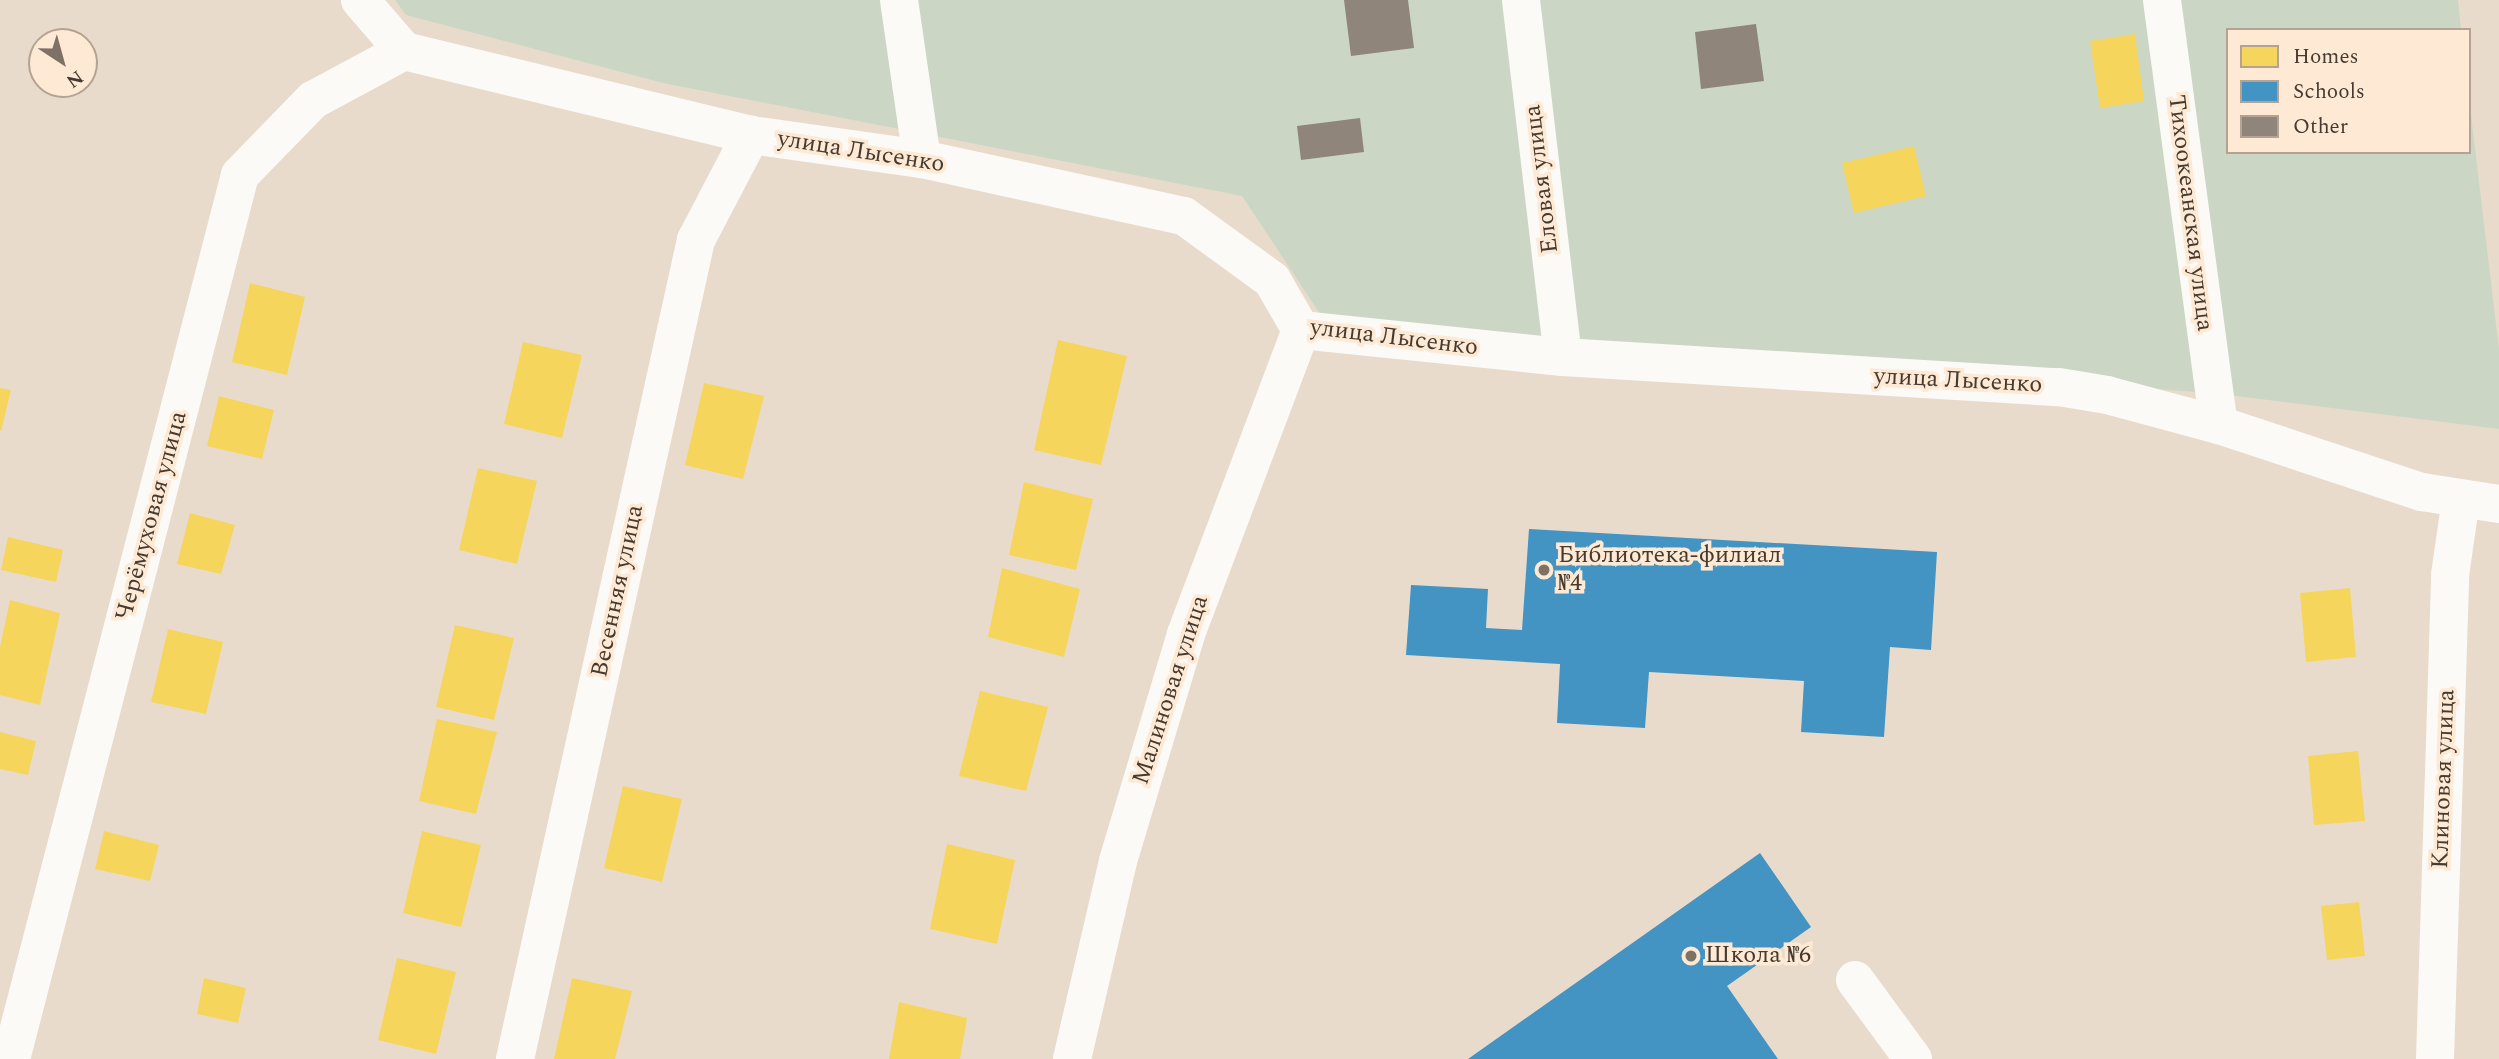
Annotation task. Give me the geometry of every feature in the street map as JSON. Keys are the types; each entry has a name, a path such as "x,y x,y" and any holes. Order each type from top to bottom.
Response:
{"street":[{"path":"360,0 404,51"},
{"path":"899,0 922,159"},
{"name":"Еловая улица","path":"1521,0 1563,357"},
{"name":"Тихоокеанская улица","path":"2162,0 2219,425"},
{"name":"улица Лысенко","path":"404,51 751,135 922,159 1184,216 1272,281 1301,330 1563,357 2059,387 2106,395 2219,425 2422,492 2499,504"},
{"name":"Черёмуховая улица","path":"11,1059 240,175 313,100 404,51"},
{"name":"Весенняя улица","path":"514,1059 696,240 751,135"},
{"name":"Малиновая улица","path":"1072,1059 1118,861 1186,634 1301,330"},
{"name":"Клиновая улица","path":"2435,1059 2451,575 2461,499"},
{"path":"1855,980 1913,1059"}],"green space":[{"path":"395,0 2458,0 2461,28 2226,28 2226,154 2471,154 2471,115 2499,349 2499,429 2212,393 1332,332 1242,196 663,83 406,15"}],"building: Homes":[{"path":"2135,34 2144,101 2100,108 2090,41"},
{"path":"1914,146 1926,196 1854,213 1842,163"},
{"path":"250,283 305,297 287,375 232,362"},
{"path":"1058,340 1127,356 1101,465 1034,450"},
{"path":"523,342 582,355 562,438 504,424"},
{"path":"704,383 764,396 743,479 685,465"},
{"path":"0,388 11,390 1,431 0,430"},
{"path":"219,396 274,410 262,459 207,446"},
{"path":"478,468 537,481 517,564 459,550"},
{"path":"1024,482 1093,499 1076,570 1009,555"},
{"path":"190,513 235,525 221,574 177,564"},
{"path":"8,537 63,550 56,582 1,570"},
{"path":"1002,568 1080,589 1064,657 988,637"},
{"path":"2350,588 2356,657 2306,662 2300,593"},
{"path":"10,600 60,613 40,705 0,695 0,647"},
{"path":"455,625 514,638 494,720 436,707"},
{"path":"168,629 223,642 206,714 151,702"},
{"path":"980,691 1048,707 1026,791 959,776"},
{"path":"437,719 497,732 476,814 419,801"},
{"path":"0,732 36,741 28,775 0,769"},
{"path":"2358,751 2365,821 2314,825 2308,756"},
{"path":"623,786 682,799 662,882 604,868"},
{"path":"104,831 159,845 150,881 95,869"},
{"path":"422,831 481,845 461,927 403,913"},
{"path":"947,844 1015,860 997,944 930,929"},
{"path":"2359,902 2365,956 2327,960 2321,906"},
{"path":"397,958 456,972 436,1054 378,1040"},
{"path":"204,978 246,988 238,1023 197,1014"},
{"path":"572,978 632,991 615,1059 554,1059"},
{"path":"899,1002 967,1018 960,1059 889,1059"}],"building: Schools":[{"path":"1529,529 1937,552 1931,650 1890,647 1884,737 1801,732 1804,681 1649,672 1645,728 1557,723 1560,664 1406,655 1411,585 1488,589 1486,628 1522,630"},
{"name":"Школа №6","path":"1760,853 1811,927 1727,986 1778,1059 1468,1059"}],"building: Other":[{"path":"1344,0 1408,0 1414,48 1351,56"},
{"path":"1756,24 1764,81 1701,89 1695,32"},
{"path":"1360,118 1364,152 1301,160 1297,126"}],"place":[{"name":"Библиотека-филиал №4","path":"1544,570"},
{"name":"Школа №6","path":"1691,956"}]}
